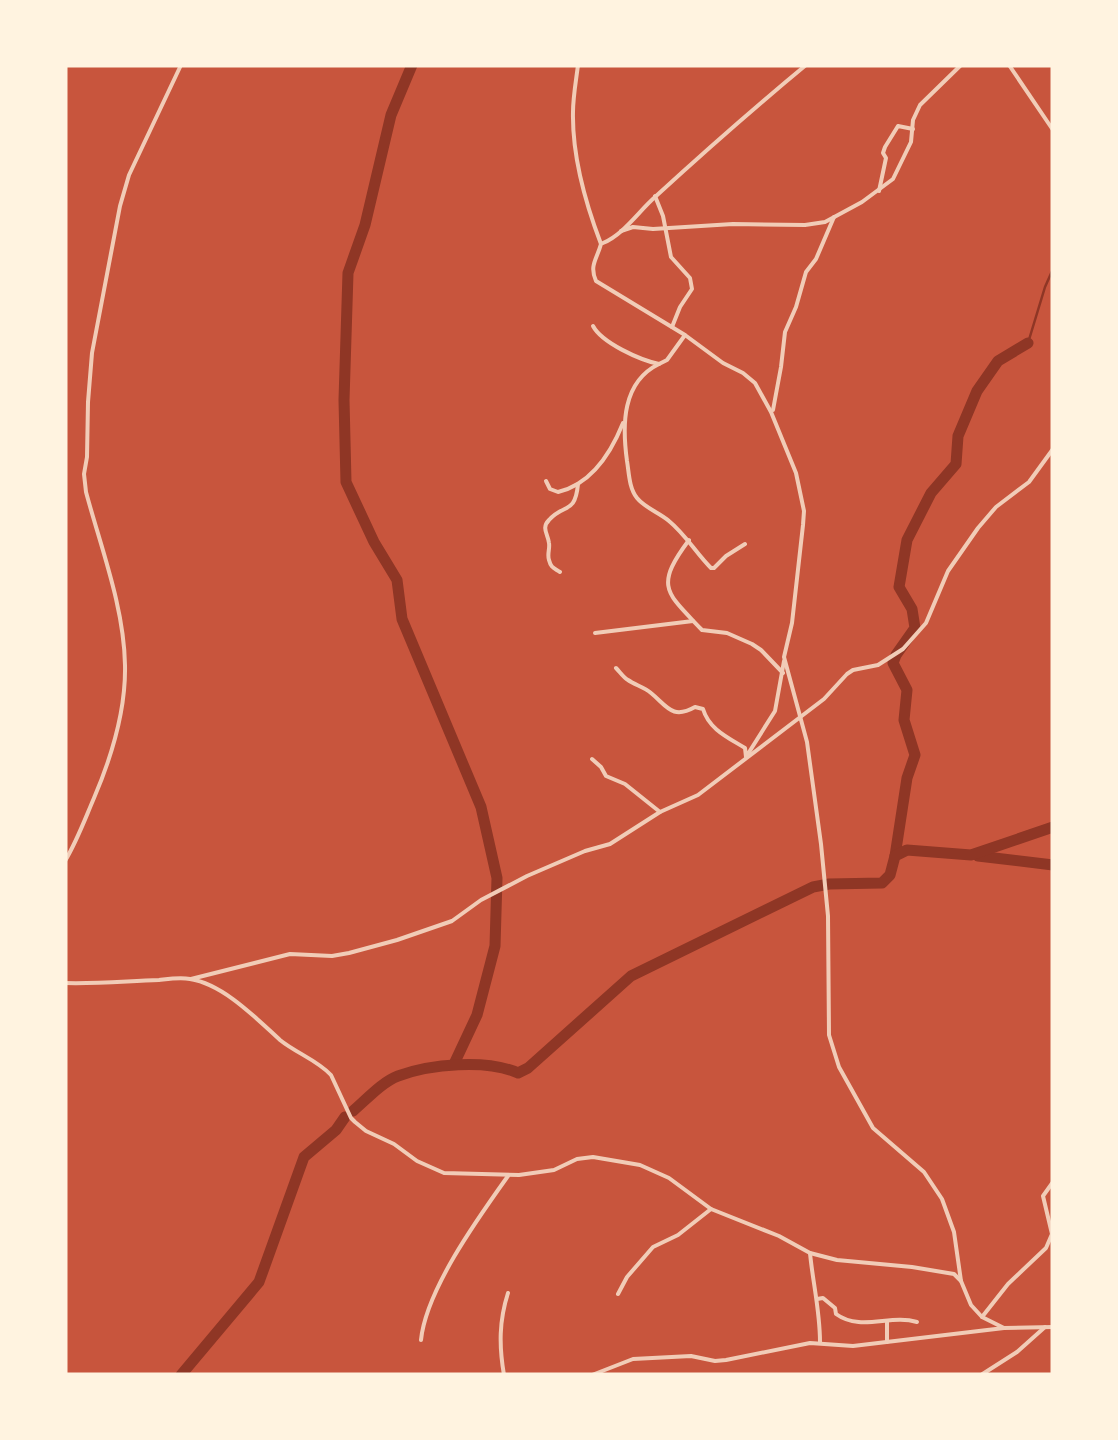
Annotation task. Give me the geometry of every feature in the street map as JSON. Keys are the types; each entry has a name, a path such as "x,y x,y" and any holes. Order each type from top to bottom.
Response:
{"street":[{"path":"65,861 107,767 124,684 118,613 84,474 92,353 129,175 181,65"},
{"path":"578,65 574,132 585,199 601,244 592,271 596,281 755,382 772,412 796,473 804,510 795,602 775,711 746,757"},
{"path":"601,244 608,242 743,117 806,65"},
{"path":"621,230 816,224 834,217 893,179 912,142 920,105 961,65"},
{"path":"1009,65 1053,130"},
{"path":"879,191 886,158 884,147 898,126 913,129"},
{"path":"655,196 672,256 690,278 692,289 672,328"},
{"path":"772,412 785,332 806,272 834,217"},
{"path":"593,326 598,336 660,364"},
{"path":"546,481 558,492 578,484 598,467 625,419 633,389 642,376 667,360 685,335"},
{"path":"625,419 624,440 636,498 673,524 710,568 745,544"},
{"path":"65,983 191,979 290,954 332,956 397,940 452,921 481,900 527,876 585,850 610,844 660,812 698,795 802,718 853,670 878,665 904,649 926,623 948,571 978,528 996,507 1029,482 1053,450"},
{"path":"560,572 554,570 549,560 545,524 571,506 577,498 578,484"},
{"path":"689,540 671,570 668,592 702,630 727,633 752,644 782,673"},
{"path":"594,633 693,621"},
{"path":"784,658 802,718 821,844 829,1035 833,1051 873,1128 924,1172 942,1199 954,1232 961,1281 971,1304 982,1317 1004,1328"},
{"path":"616,668 675,712 703,709 714,729 745,748 746,757"},
{"path":"592,759 606,776 625,784 660,812"},
{"path":"191,979 230,997 291,1048 326,1070 351,1118 366,1132 444,1173 508,1176 554,1170 587,1157 626,1162 656,1171 712,1208 810,1253 837,1260 932,1269 954,1274 961,1281"},
{"path":"421,1340 430,1302 508,1176"},
{"path":"982,1317 1008,1284 1046,1248 1052,1234 1043,1196 1053,1182"},
{"path":"618,1294 652,1247 678,1234 712,1208"},
{"path":"810,1253 820,1311 820,1344"},
{"path":"504,1375 500,1334 508,1293"},
{"path":"816,1299 823,1298 842,1319 862,1324 917,1322"},
{"path":"886,1342 887,1321"},
{"path":"581,1375 592,1375 633,1359 691,1356 715,1361 810,1343 852,1346 1004,1328 1053,1328"},
{"path":"981,1375 1045,1328"}],"waterway":[{"path":"412,65 391,115 365,225 348,273 346,482 397,580 402,619 481,807 497,878 495,946 477,1015 454,1064"},
{"path":"1028,343 1053,269"},
{"path":"895,856 907,778 915,755 904,720 907,690 893,663 915,628 912,609 899,587 907,540 931,493 956,464 958,436 977,391 998,361 1028,343"},
{"path":"353,1111 386,1082 411,1072 475,1065 518,1073 631,976 813,887 882,883 890,875 895,856 907,850 971,855 1053,827"},
{"path":"978,856 1053,865"},
{"path":"181,1375 259,1282 304,1157 336,1130 345,1117"}]}
